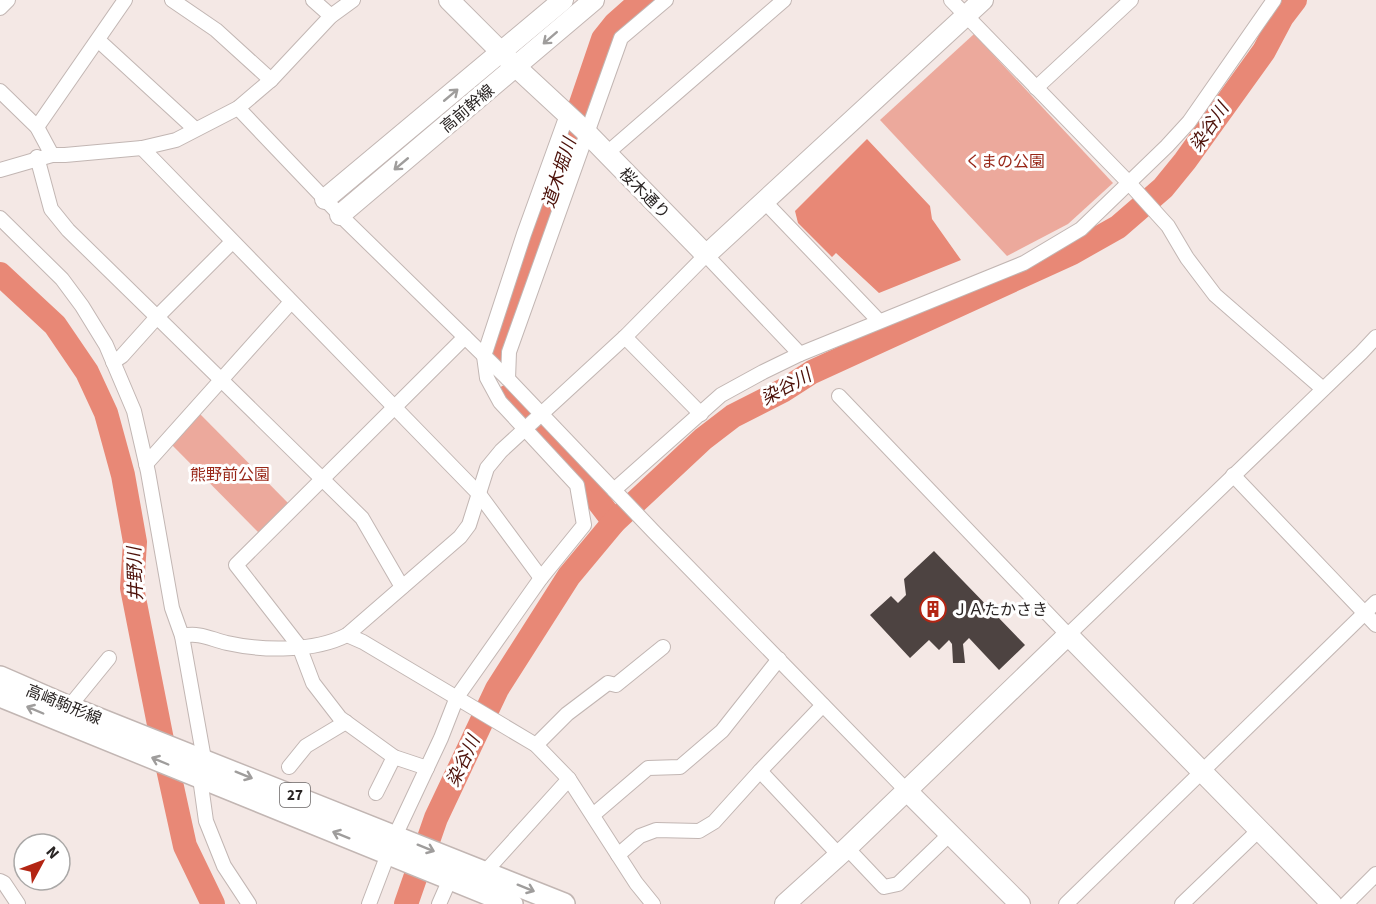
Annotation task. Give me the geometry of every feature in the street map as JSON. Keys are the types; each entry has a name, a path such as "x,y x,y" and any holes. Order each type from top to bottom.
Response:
{"main road":[{"name":"高崎駒形線","path":"0,677 67,715"},
{"name":"高崎駒形線","path":"0,696 67,715 197,766"},
{"name":"27","path":"197,766 395,846 512,904"},
{"name":"27","path":"449,871 485,872 564,904"}],"street":[{"path":"37,127 125,0"},
{"path":"172,0 216,30 271,80"},
{"path":"313,0 331,15"},
{"path":"0,170 52,155 142,148 176,140 238,108 271,80 331,15 353,0"},
{"path":"448,0 568,115 524,234 484,356 487,378 500,402 533,422 616,492 1020,904"},
{"name":"高前幹線","path":"325,199 563,0"},
{"name":"高前幹線","path":"340,215 594,0"},
{"path":"508,379 509,352 621,39 666,0"},
{"path":"606,154 784,0"},
{"path":"951,0 1165,223 1215,295 1323,389"},
{"path":"182,636 194,633 227,643 270,649 289,649 334,641 347,635 460,537 469,525 487,468 533,422 625,337 706,255 983,0"},
{"path":"1036,88 1131,0"},
{"path":"616,492 654,452 722,395 800,354 1024,263 1081,229 1130,185 1189,122 1274,0"},
{"path":"98,40 195,129"},
{"path":"0,91 37,127 52,155"},
{"path":"238,108 340,215 508,379 533,422 577,485 584,525 541,579 459,699 369,904"},
{"name":"桜木通り","path":"568,115 706,255"},
{"path":"142,148 479,494 541,579"},
{"path":"37,158 51,209 68,230 362,518 402,587"},
{"path":"764,201 879,321"},
{"path":"0,218 62,279 106,345 134,411 172,608 182,636 197,766 206,821 224,866 249,904"},
{"path":"113,362 122,356 157,316 232,242"},
{"path":"706,255 800,354"},
{"path":"146,465 291,302"},
{"path":"427,768 394,757 340,718 313,682 299,646 236,565 465,337"},
{"path":"625,337 701,414"},
{"path":"785,904 843,851 1376,337"},
{"path":"839,396 1068,635 1332,904"},
{"path":"1233,476 1376,624"},
{"path":"1066,904 1376,602"},
{"path":"347,635 363,642 536,745 569,778 636,884 653,904"},
{"path":"536,745 567,714 608,683 616,685 663,647"},
{"path":"67,715 110,658"},
{"path":"593,815 648,768 680,767 722,731 779,659"},
{"path":"618,855 640,836 656,830 699,831 714,822 823,705"},
{"path":"289,767 306,746 346,722"},
{"path":"376,793 394,757"},
{"path":"760,771 884,887 898,884 950,834"},
{"path":"485,872 569,778"},
{"path":"1182,904 1259,830"},
{"path":"439,904 449,871"},
{"path":"1346,904 1376,874"},
{"path":"0,882 4,884 18,904"}],"green space":[{"name":"くまの公園","path":"974,34 1113,183 1068,224 1007,256 880,120"},
{"name":"熊野前公園","path":"200,414 290,505 260,534 171,444"}],"shaded area":[{"path":"867,139 930,206 932,219 961,260 879,293 836,253 832,257 798,223 795,211"}],"building":[{"name":"ＪＡたかさき","path":"934,551 1025,645 999,670 969,638 963,644 965,663 953,663 952,644 949,640 939,650 929,640 910,658 870,615 891,596 898,603 906,595 904,579"}],"waterway":[{"name":"道木堀川","path":"497,358 497,350 603,39 615,24 642,0"},
{"name":"染谷川","path":"406,904 436,818 497,689 569,576 614,522 703,439 733,416 784,390 812,372 1072,253 1118,227 1163,188 1185,161 1264,51 1282,17 1295,0"},
{"name":"井野川","path":"0,274 55,325 87,372 106,413 123,475 135,542 132,588 165,755 185,846 213,904"},
{"name":"道木堀川","path":"507,397 585,484 614,522"}],"place":[{"name":"ＪＡたかさき","path":"933,609"}]}
